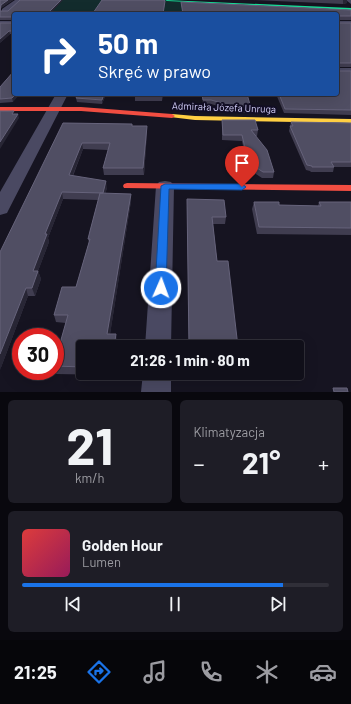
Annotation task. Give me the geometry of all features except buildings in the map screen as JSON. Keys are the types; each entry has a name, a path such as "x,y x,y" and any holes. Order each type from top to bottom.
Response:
{"street":[{"path":"5,11 20,0"},
{"path":"167,0 351,9"},
{"path":"0,23 12,23"},
{"path":"339,23 351,23"},
{"path":"339,70 351,71"},
{"path":"0,209 61,96"},
{"name":"Admirała Józefa Unruga","path":"0,109 120,111 195,118 351,121"},
{"path":"127,186 351,188"},
{"path":"158,340 165,186"},
{"path":"156,392 157,380"}],"green space":[{"path":"58,0 156,0 351,10 351,13 48,12"}],"traffic: fast":[{"path":"167,0 351,9"}],"traffic: slow":[{"path":"172,116 195,118 351,121"}],"traffic: jam":[{"path":"0,109 81,109 172,116"},
{"path":"127,186 351,188"}],"route":[{"path":"161,288 165,186 242,187"}]}
